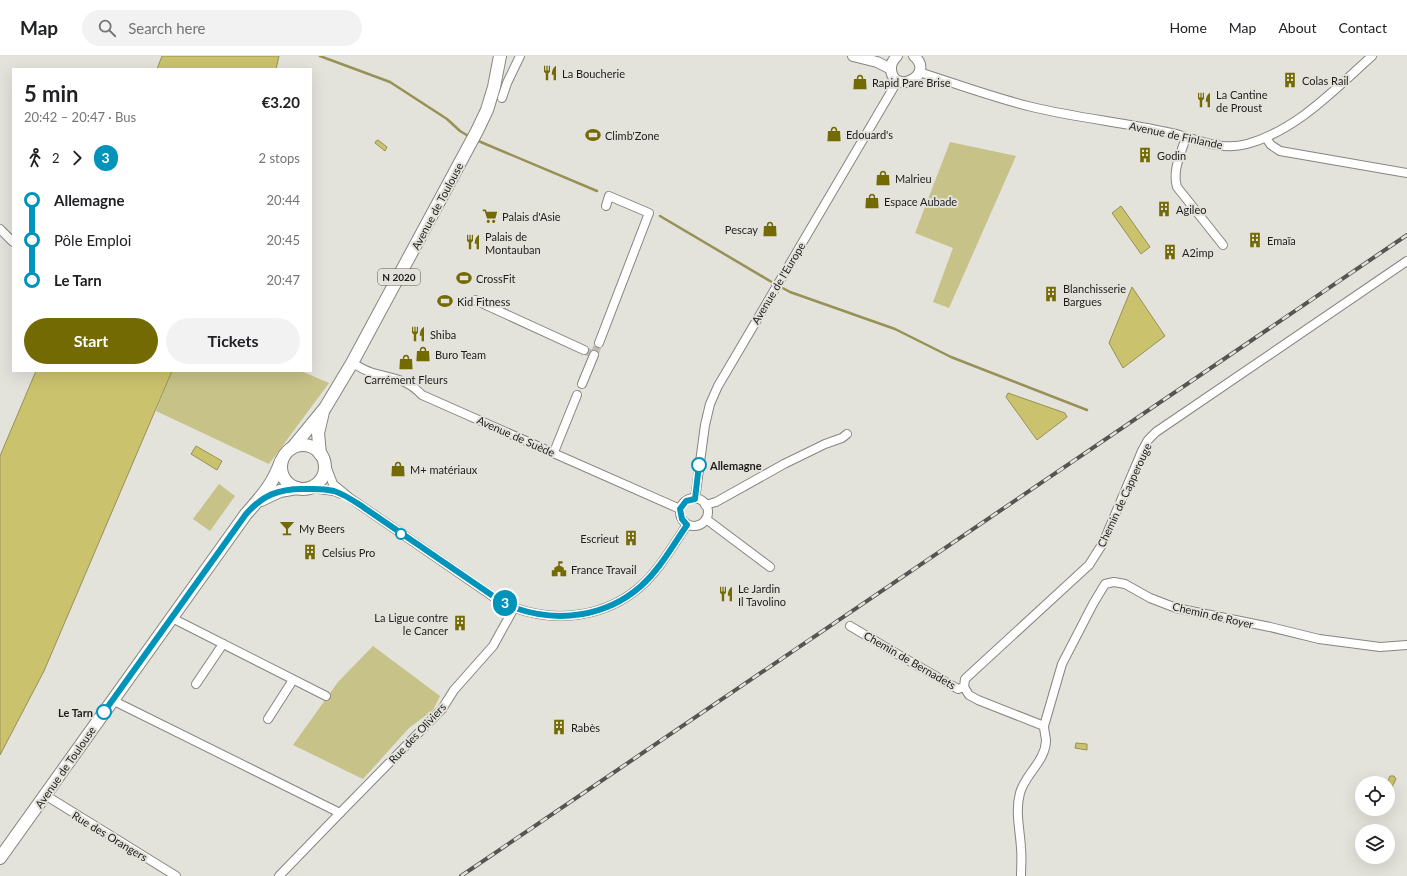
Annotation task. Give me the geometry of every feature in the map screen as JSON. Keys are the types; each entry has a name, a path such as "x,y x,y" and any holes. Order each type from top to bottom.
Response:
{"main road":[{"name":"Avenue de Toulouse","path":"293,447 325,408 352,363 477,131 490,102 499,57"},
{"name":"Avenue de Toulouse","path":"322,458 318,433 325,408"},
{"path":"298,445 311,446 322,458 325,469 320,480 311,488 297,488 291,486 282,475 280,468 281,461 293,447 298,445"},
{"name":"Avenue de Toulouse","path":"0,858 246,514 272,482 281,461"},
{"name":"Avenue de Toulouse","path":"255,504 272,494 297,488"}],"street":[{"path":"502,98 507,83 520,56"},
{"path":"853,56 876,62 891,69"},
{"path":"897,56 893,61 891,69 893,76 902,82 911,81 918,76 920,72 919,58"},
{"name":"Avenue de Finlande","path":"920,72 1033,107 1168,132 1216,146 1228,146 1245,144 1266,138 1293,123 1306,114 1372,56"},
{"name":"Avenue de l'Europe","path":"695,499 705,425 710,404 728,369 773,291 898,80"},
{"path":"1186,137 1175,172 1177,187 1223,245"},
{"path":"1266,138 1271,145 1280,150 1407,173"},
{"path":"599,343 649,213 609,196 606,206"},
{"path":"0,229 12,241"},
{"name":"Chemin de Capperouge","path":"964,687 964,679 1089,565 1103,543 1142,451 1148,440 1156,432 1407,261"},
{"path":"475,300 584,350"},
{"path":"582,384 594,355"},
{"name":"Avenue de Suède","path":"352,363 370,372 391,376 414,386 422,395 554,452 680,509"},
{"path":"554,452 578,395"},
{"path":"705,505 716,502 784,464 825,444 842,438 847,434"},
{"path":"322,458 333,484 350,498 474,585 514,608 540,615 557,617 598,611 627,597 648,580 687,525"},
{"path":"311,488 334,491 350,498"},
{"path":"695,499 705,505 708,512 706,519 703,522 696,526 687,525 682,519 680,509 686,501 695,499"},
{"path":"706,519 770,567"},
{"name":"Chemin de Royer","path":"1044,726 1062,664 1092,604 1106,584 1114,582 1125,584 1150,598 1176,608 1270,627 1319,639 1380,647 1407,645"},
{"name":"Rue des Oliviers","path":"279,876 442,709 454,690 494,646 514,608"},
{"path":"172,618 326,696"},
{"name":"Chemin de Bernadets","path":"850,626 958,689 964,687 969,695 978,700 1044,726"},
{"path":"196,684 223,644"},
{"path":"268,719 294,680"},
{"path":"112,700 340,813"},
{"path":"1021,876 1018,801 1026,779 1038,764 1043,753 1046,741 1044,726"},
{"name":"Rue des Orangers","path":"45,795 176,876"}],"shaded area":[{"path":"162,56 279,56 276,68 157,68"},
{"path":"378,140 387,147 385,151 375,143"},
{"path":"950,142 1016,156 949,308 933,302 953,248 915,233"},
{"path":"1121,206 1150,247 1141,254 1112,213"},
{"path":"1132,287 1165,336 1123,368 1109,343"},
{"name":"Le Tarn","path":"36,372 172,372 44,671 0,755 0,456"},
{"path":"172,372 303,372 329,383 269,464 156,411"},
{"path":"1008,393 1065,413 1067,417 1037,440 1006,397"},
{"path":"196,446 222,461 217,470 191,454"},
{"path":"219,484 235,496 210,531 193,519"},
{"path":"373,646 440,696 433,710 409,728 363,779 293,745 338,682"},
{"path":"1076,743 1087,744 1087,750 1075,748"}],"waterway":[{"path":"320,56 390,82 447,119 460,131 470,137"},
{"path":"476,140 597,191"},
{"path":"660,216 775,284"},
{"path":"779,286 790,292 895,329 951,357 1087,410"}],"tunnel":[{"path":"584,350 594,355 599,343"}],"railway":[{"path":"461,876 1407,235"}],"bus line":[{"name":"3","path":"104,712 246,514 255,504 272,494 297,488 334,491 350,498 474,585 496,598 514,608 540,615 557,617 598,611 627,597 648,580 687,525 680,516 680,509 686,501 695,499 699,465"}],"place":[{"name":"La Boucherie","path":"550,73"},
{"name":"Colas Rail","path":"1290,80"},
{"name":"Rapid Pare Brise","path":"860,82"},
{"name":"La Cantine de Proust","path":"1204,100"},
{"name":"Edouard's","path":"834,134"},
{"name":"Climb'Zone","path":"593,135"},
{"name":"Godin","path":"1145,155"},
{"name":"Malrieu","path":"883,178"},
{"name":"Espace Aubade","path":"872,201"},
{"name":"Agileo","path":"1164,209"},
{"name":"Palais d'Asie","path":"490,216"},
{"name":"Pescay","path":"770,229"},
{"name":"Emaïa","path":"1255,240"},
{"name":"Palais de Montauban","path":"473,242"},
{"name":"A2imp","path":"1170,252"},
{"name":"CrossFit","path":"464,278"},
{"name":"Blanchisserie Bargues","path":"1051,294"},
{"name":"Kid Fitness","path":"445,301"},
{"name":"Shiba","path":"418,334"},
{"name":"Buro Team","path":"423,354"},
{"name":"Carrément Fleurs","path":"406,362"},
{"name":"Allemagne","path":"699,465"},
{"name":"M+ matériaux","path":"398,469"},
{"name":"My Beers","path":"287,528"},
{"name":"Escrieut","path":"631,538"},
{"name":"Celsius Pro","path":"310,552"},
{"name":"France Travail","path":"559,569"},
{"name":"Le Jardin Il Tavolino","path":"726,594"},
{"name":"La Ligue contre le Cancer","path":"460,623"},
{"name":"Le Tarn","path":"104,712"},
{"name":"Rabès","path":"559,727"}]}
